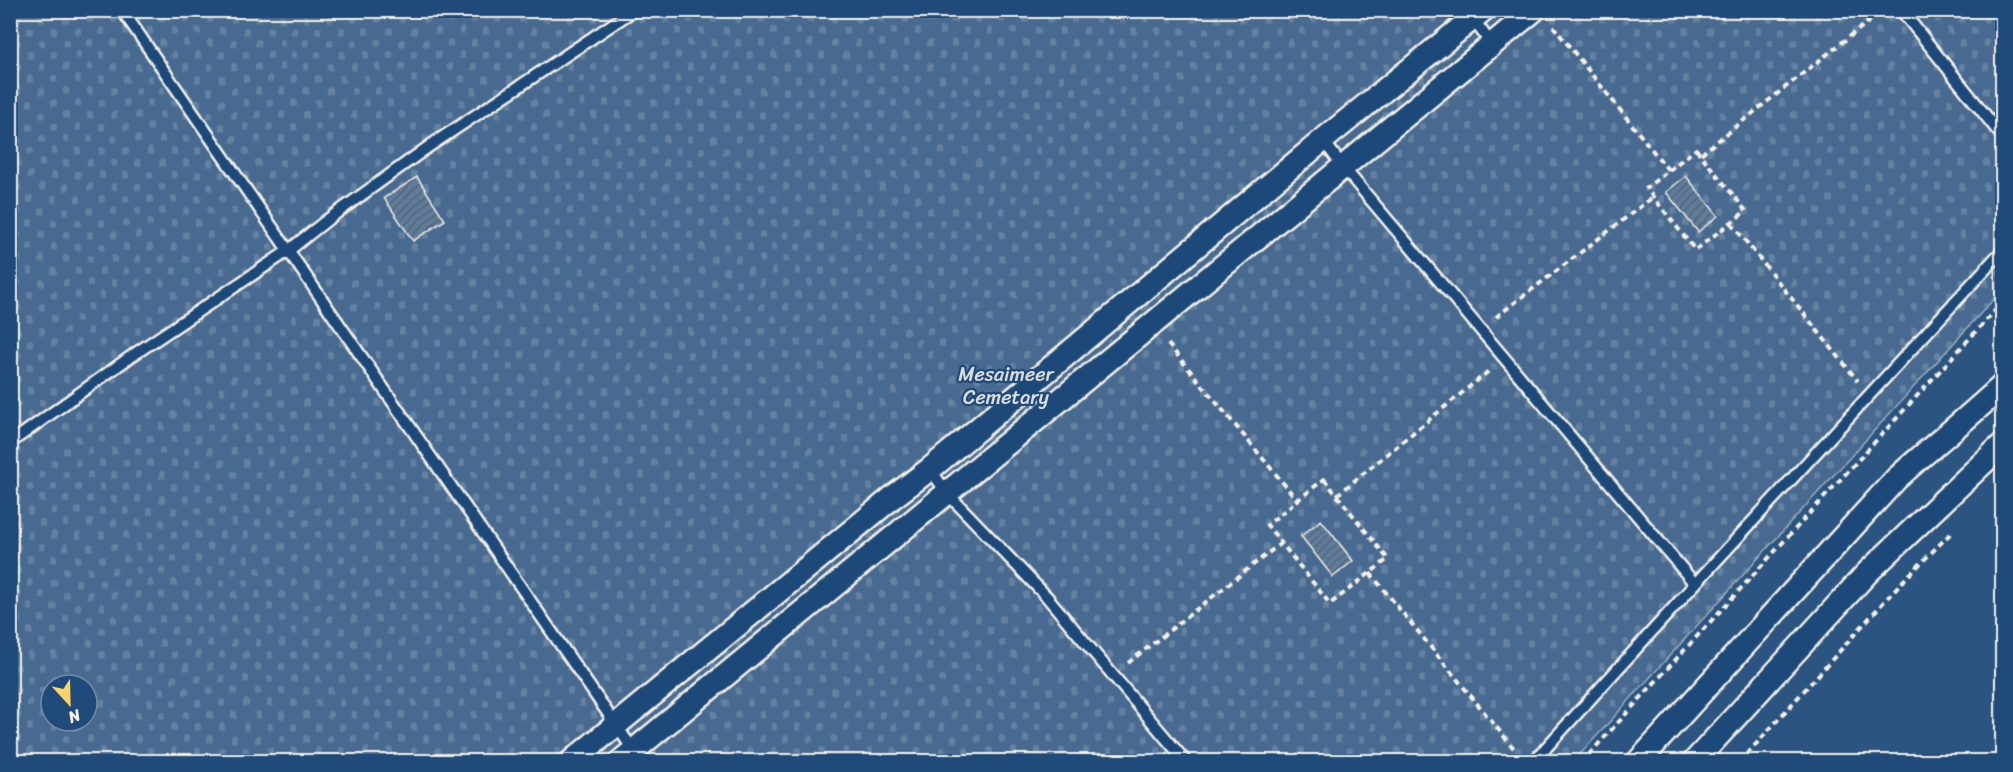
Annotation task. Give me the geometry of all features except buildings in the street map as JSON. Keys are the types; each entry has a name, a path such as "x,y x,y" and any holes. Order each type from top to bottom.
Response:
{"street":[{"path":"571,762 930,469 1474,13"},
{"path":"627,756 1492,45 1541,15"},
{"path":"1638,762 1896,479 2002,386"},
{"path":"1694,762 1868,573 2002,445"}],"lane":[{"path":"122,10 615,726 627,756"},
{"path":"10,443 288,251 431,145 634,10"},
{"path":"1900,10 2002,135"},
{"path":"1474,13 1492,45"},
{"path":"1323,140 1343,167 1695,584"},
{"path":"1533,762 2002,251"},
{"path":"930,469 947,493 1047,597 1186,762"}],"path":[{"path":"1701,154 1882,10"},
{"path":"1541,15 1669,171"},
{"path":"1696,149 1746,211 1695,250 1646,188 1669,171 1696,149"},
{"path":"1481,329 1653,197"},
{"path":"1731,223 1870,395"},
{"path":"1582,762 2002,303"},
{"path":"1152,324 1298,501"},
{"path":"1337,495 1504,358"},
{"path":"1324,479 1388,559 1330,604 1267,525 1298,501 1324,479"},
{"path":"1740,762 1899,585 1953,530"},
{"path":"1113,675 1281,543"},
{"path":"1370,573 1518,753"}],"green space":[{"name":"Mesaimeer Cemetary","path":"10,11 2002,11 2002,290 1574,761 11,761"}]}
